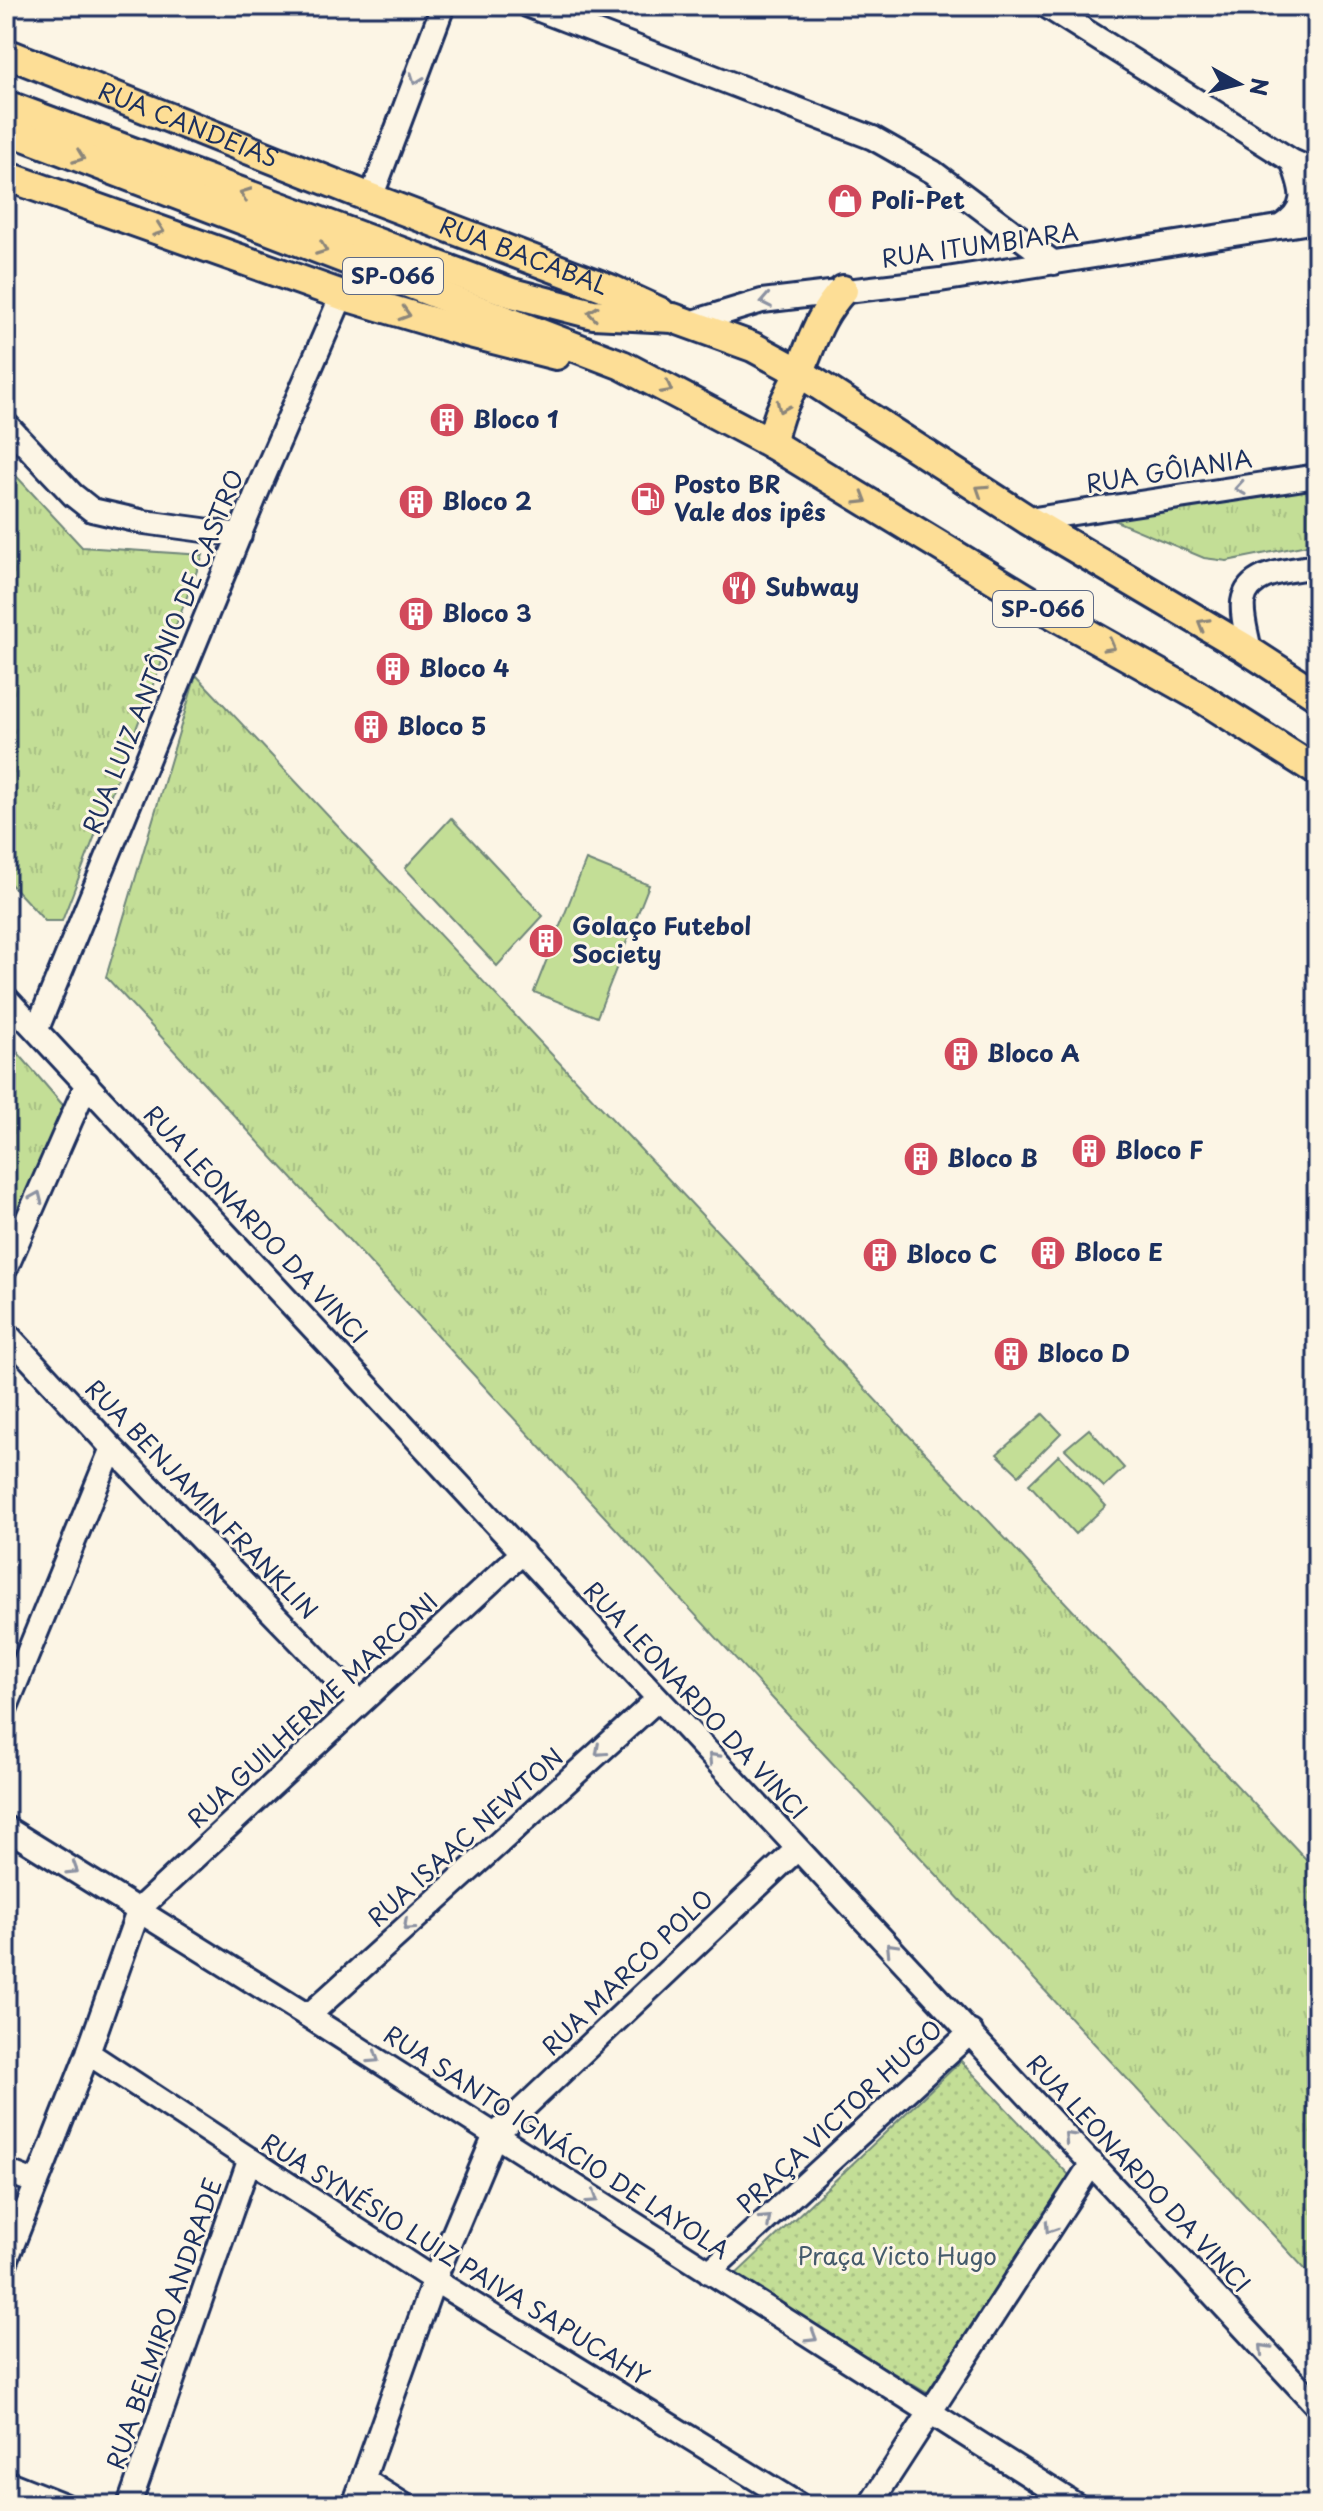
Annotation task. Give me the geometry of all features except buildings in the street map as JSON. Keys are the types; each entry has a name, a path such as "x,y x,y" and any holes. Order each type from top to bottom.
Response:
{"main road":[{"name":"RUA CANDEIAS","path":"6,53 371,198"},
{"name":"SP-066","path":"6,105 512,293 593,314 681,320 753,347 799,372 1028,520 1317,695"},
{"name":"SP-066","path":"6,129 622,365 772,444 1042,608 1197,695 1317,771"},
{"path":"6,176 342,295 566,358 622,365"},
{"name":"RUA BACABAL","path":"371,198 610,289 681,320"},
{"path":"772,444 780,407 799,372 822,317 843,290"}],"street":[{"path":"371,198 443,6"},
{"path":"529,6 873,138 933,172 1054,263"},
{"path":"1046,6 1292,161 1317,172"},
{"path":"1280,227 1300,210 1301,183 1292,161"},
{"name":"RUA ITUMBIARA","path":"681,320 762,301 940,280 1317,221"},
{"name":"RUA LUIZ ANTÔNIO DE CASTRO","path":"37,1029 342,295"},
{"path":"6,424 73,495 92,510 144,522 240,535"},
{"name":"RUA GÔIANIA","path":"1028,520 1317,476"},
{"path":"1250,652 1243,603 1248,589 1261,577 1317,566"},
{"name":"RUA LEONARDO DA VINCI","path":"6,998 1317,2406"},
{"path":"6,1268 87,1083"},
{"name":"RUA BENJAMIN FRANKLIN","path":"6,1333 112,1448 359,1702"},
{"path":"6,1707 112,1448"},
{"name":"RUA GUILHERME MARCONI","path":"139,1909 523,1552"},
{"name":"RUA ISAAC NEWTON","path":"308,2016 658,1699"},
{"name":"RUA SANTO IGNÁCIO DE LAYOLA","path":"6,1828 139,1909 1076,2505"},
{"name":"RUA MARCO POLO","path":"495,2135 797,1849"},
{"path":"6,2261 88,2053 139,1909"},
{"name":"PRAÇA VICTOR HUGO","path":"709,2272 971,2032"},
{"name":"RUA SYNÉSIO LUIZ PAIVA SAPUCAHY","path":"88,2053 434,2280 799,2505"},
{"path":"354,2505 434,2280 495,2135"},
{"name":"RUA BELMIRO ANDRADE","path":"129,2505 249,2161"},
{"path":"870,2505 1092,2163"},
{"path":"6,2171 37,2183"},
{"path":"364,2480 404,2505"},
{"path":"6,2482 64,2505"}],"green space":[{"path":"6,465 82,547 203,555 62,921 45,921 6,879"},
{"path":"1317,481 1317,543 1227,561 1204,558 1106,517"},
{"path":"196,675 1317,1871 1317,2282 106,977"},
{"path":"451,818 543,916 497,966 405,868"},
{"path":"586,860 649,885 597,1017 534,992"},
{"path":"6,1039 68,1111 6,1252"},
{"path":"1043,1414 1061,1433 1019,1475 997,1454"},
{"path":"1089,1429 1124,1468 1104,1487 1065,1449"},
{"path":"1059,1455 1106,1506 1075,1534 1029,1484"},
{"name":"Praça Victo Hugo","path":"961,2061 1069,2175 927,2393 733,2277"}],"place":[{"name":"Poli-Pet","path":"845,201"},
{"name":"Bloco 1","path":"447,420"},
{"name":"Posto BR Vale dos ipês","path":"648,499"},
{"name":"Bloco 2","path":"416,502"},
{"name":"Subway","path":"739,588"},
{"name":"Bloco 3","path":"416,614"},
{"name":"Bloco 4","path":"393,669"},
{"name":"Bloco 5","path":"371,727"},
{"name":"Golaço Futebol Society","path":"546,941"},
{"name":"Bloco A","path":"961,1054"},
{"name":"Bloco F","path":"1089,1151"},
{"name":"Bloco B","path":"921,1159"},
{"name":"Bloco E","path":"1048,1253"},
{"name":"Bloco C","path":"880,1255"},
{"name":"Bloco D","path":"1011,1354"}]}
